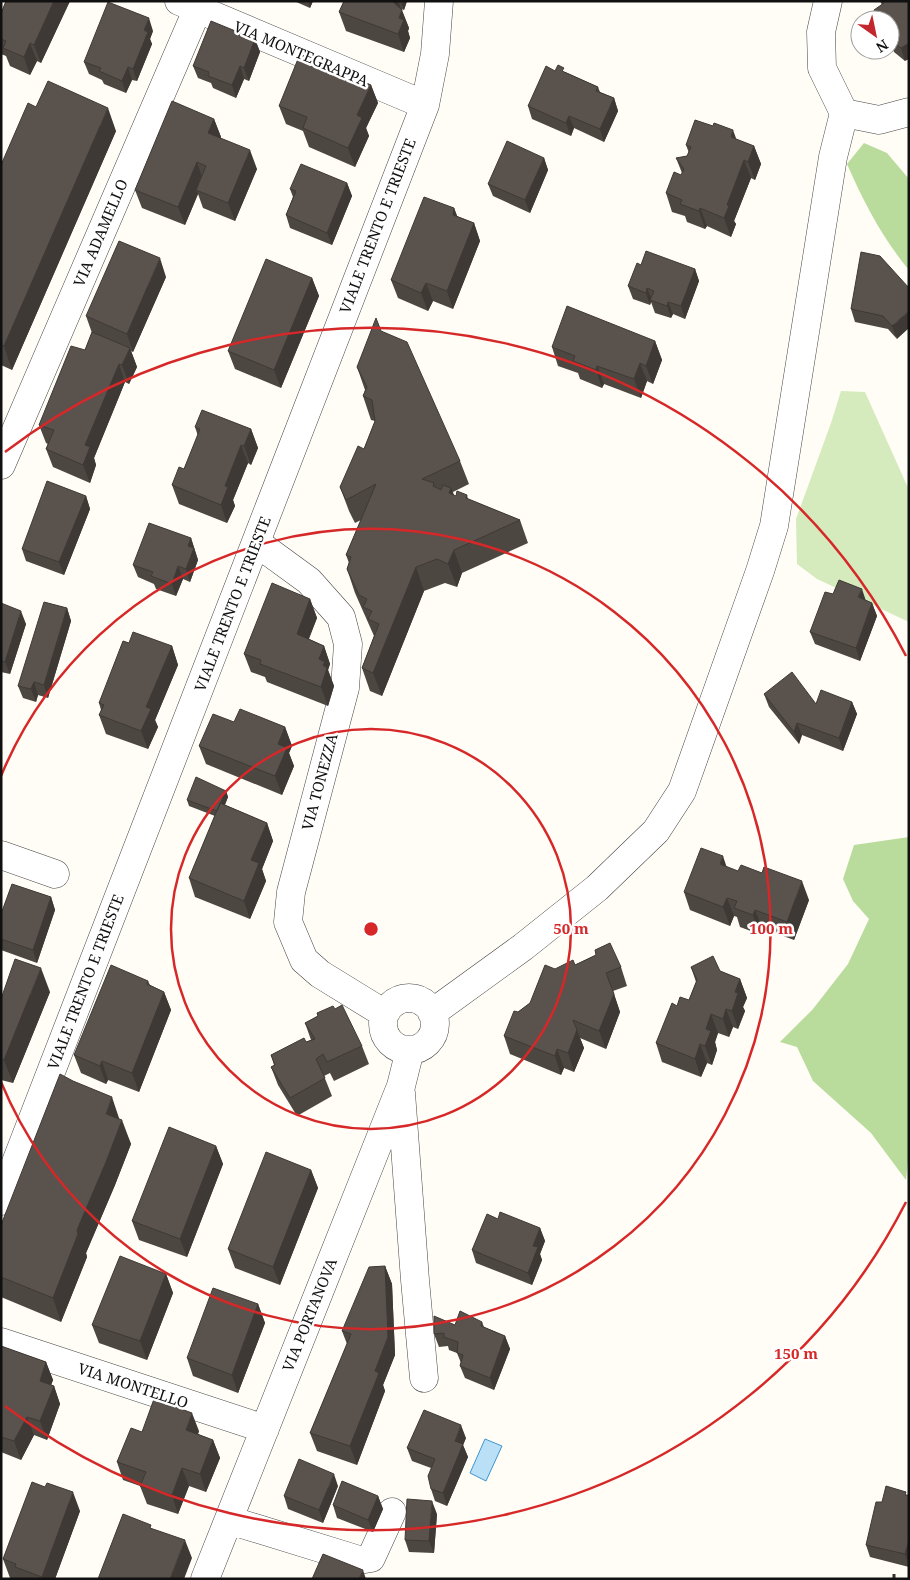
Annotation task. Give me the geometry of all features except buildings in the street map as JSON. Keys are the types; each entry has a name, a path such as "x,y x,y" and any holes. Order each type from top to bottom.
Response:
{"street":[{"name":"VIALE TRENTO E TRIESTE","path":"1,1201 425,105 435,54 439,1"},
{"path":"432,1013 523,947 597,888 656,831 682,792 774,526 832,157 844,113 822,68 821,32 828,1"},
{"name":"VIA MONTEGRAPPA","path":"192,4 425,105"},
{"name":"VIA ADAMELLO","path":"1,465 192,4"},
{"path":"844,113 879,120 909,112"},
{"name":"VIA TONEZZA","path":"257,543 309,581 342,617 348,644 345,688 291,892 288,922 304,960 320,974 385,1014"},
{"path":"1,855 55,874"},
{"path":"413,998 421,1001 428,1006 432,1013 435,1021 431,1038 418,1048 410,1050 401,1049 387,1039 383,1031 385,1014 396,1002 404,999 413,998"},
{"name":"VIA PORTANOVA","path":"205,1579 401,1086 410,1050"},
{"path":"401,1086 414,1280 424,1378"},
{"name":"VIA MONTELLO","path":"1,1342 265,1429"},
{"path":"229,1520 359,1560 372,1558 392,1512"}],"path":[{"path":"894,1573 894,1579"}],"green space":[{"path":"864,143 887,153 909,179 909,270 874,219 847,164"},
{"path":"841,391 865,392 909,490 909,622 817,579 797,564 796,519"},
{"path":"909,837 909,1153 906,1180 871,1133 813,1081 797,1047 780,1042 813,1009 848,964 869,919 853,901 843,879 854,845"}],"water":[{"path":"485,1439 502,1446 486,1481 470,1473"}]}
